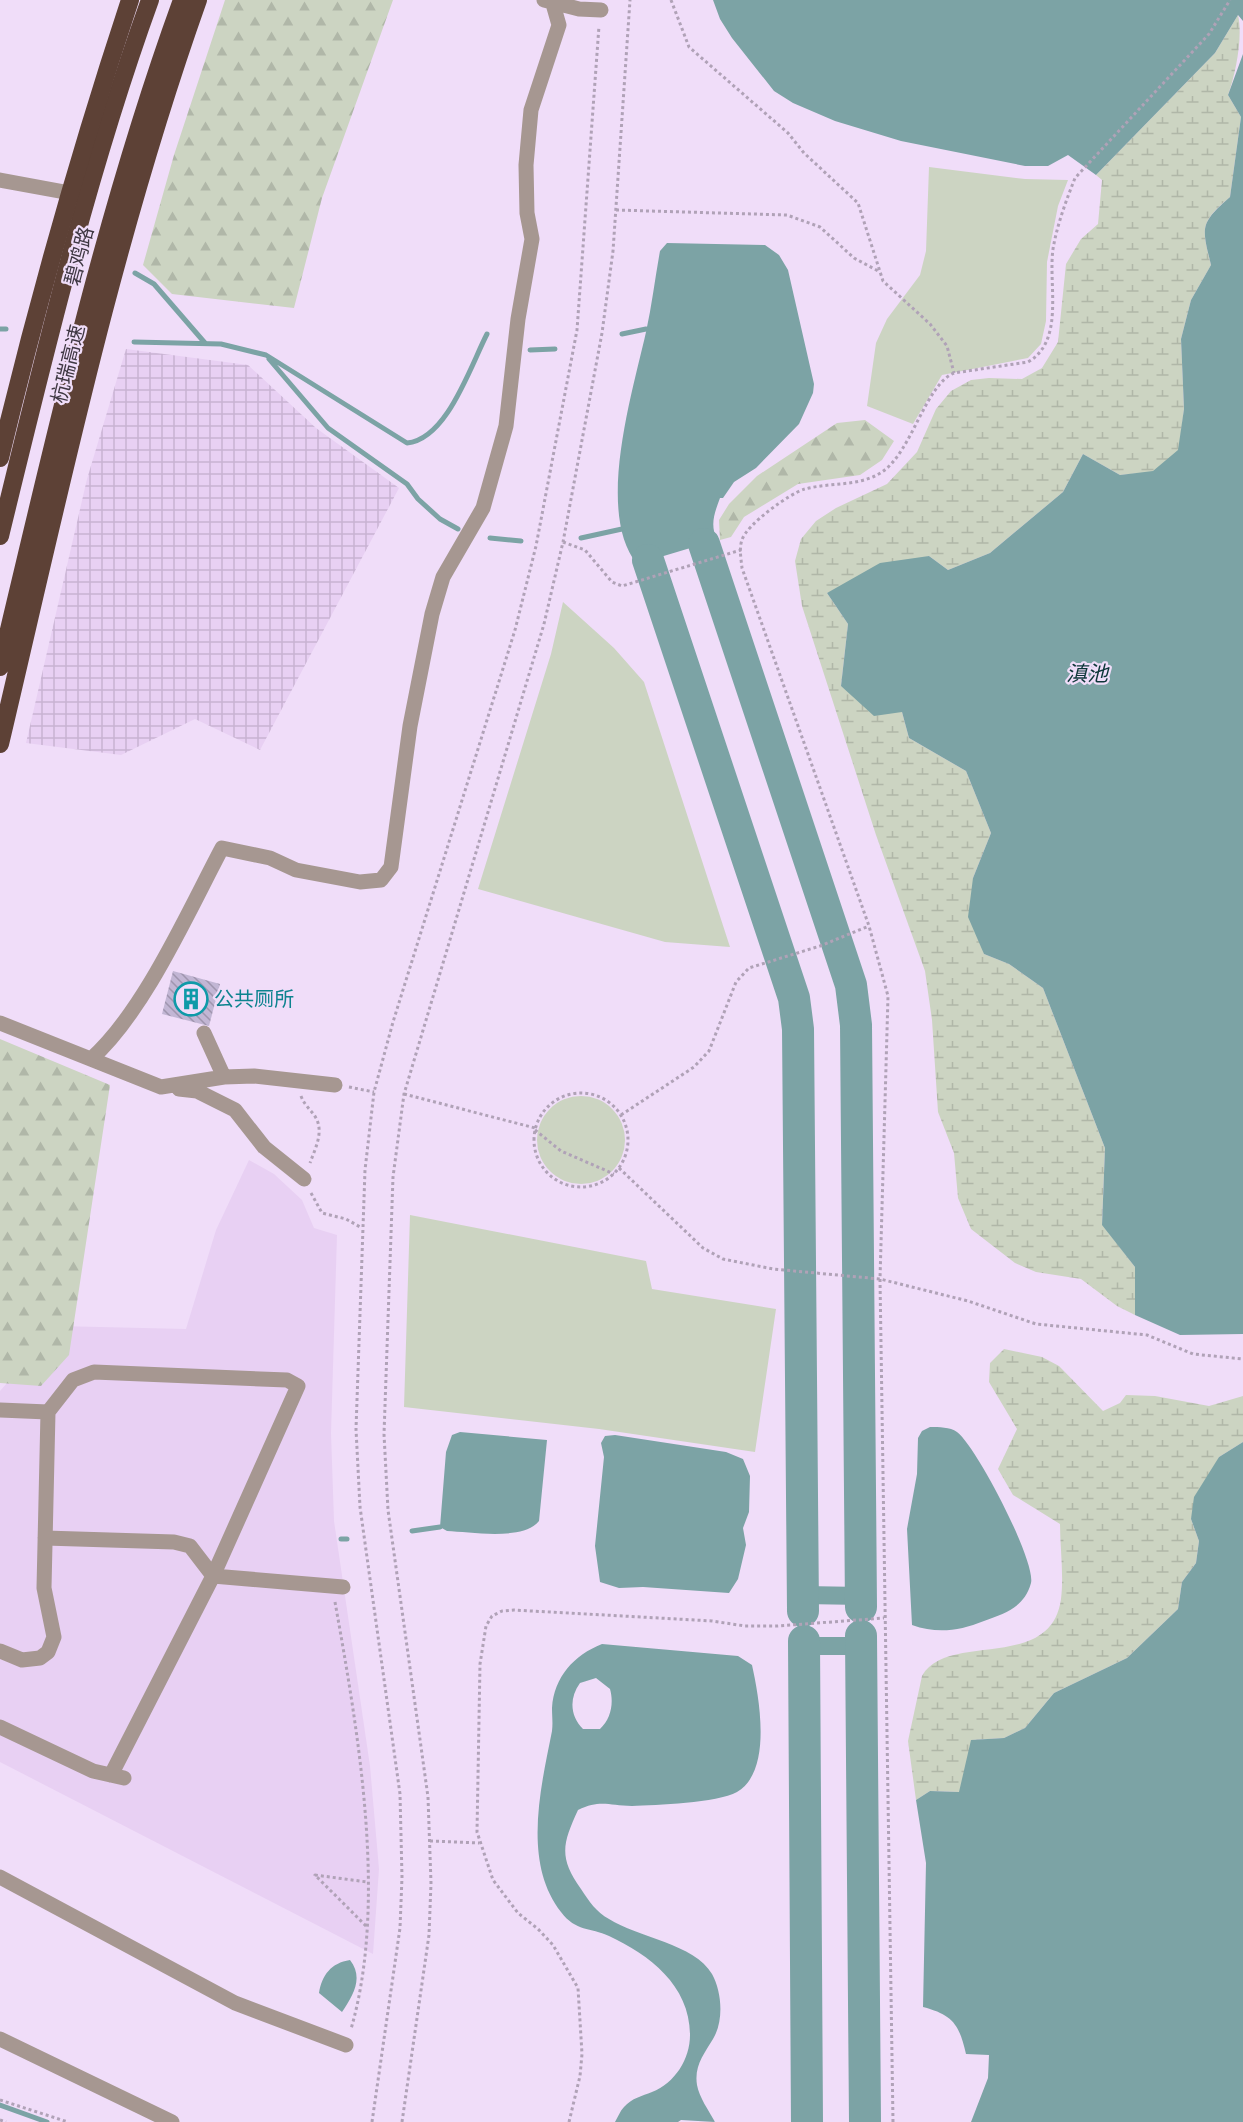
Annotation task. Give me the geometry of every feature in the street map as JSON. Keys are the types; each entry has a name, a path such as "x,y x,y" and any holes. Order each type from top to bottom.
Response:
{"highway":[{"path":"0,458 50,263 87,132 130,0"},
{"name":"碧鸡路","path":"0,536 87,196 150,0"},
{"name":"碧鸡路","path":"0,667 74,358 116,204 182,0"},
{"name":"杭瑞高速","path":"0,744 111,285 156,126 198,0"}],"street":[{"path":"549,2 579,9 601,10"},
{"path":"91,1059 109,1043 143,992 222,848 270,858 296,870 360,882 381,880 391,867 410,726 432,614 443,577 483,507 506,426 518,319 532,239 527,213 526,165 531,110 559,25 549,2"},
{"path":"0,180 87,196"},
{"path":"0,1023 161,1087 197,1091 235,1110 264,1147 304,1179"},
{"path":"204,1033 224,1077"},
{"path":"161,1087 224,1077 254,1076 335,1085"},
{"path":"0,1651 22,1660 40,1658 48,1652 54,1637 44,1588 48,1412 73,1380 94,1372 286,1380 298,1386 213,1576 117,1776 93,1771 0,1727"},
{"path":"0,1410 48,1412"},
{"path":"45,1538 174,1542 190,1546 213,1576 337,1587"},
{"path":"0,1877 235,2003 346,2045"},
{"path":"0,2039 172,2122"}],"path":[{"path":"402,2122 429,1935 430,1841 428,1797 388,1510 384,1434 393,1177 404,1094 541,635 563,542 602,333 616,210 630,0"},
{"path":"671,0 689,47 788,133 804,153 858,203 883,281 930,324 946,346 954,373"},
{"path":"893,2122 880,1279 888,996 869,926 742,568 741,542 751,526 797,492 861,482 882,472 910,435 944,377 954,373 1028,362 1038,356 1049,335 1054,247 1066,199 1075,178 1209,34 1230,0"},
{"path":"372,2122 400,1928 402,1877 400,1794 360,1507 356,1429 365,1170 374,1092 515,630 536,546 577,330 601,10"},
{"path":"616,210 787,216 820,227 854,258 880,272"},
{"path":"563,542 585,550 612,582 622,586 633,585 741,550"},
{"path":"621,1115 694,1067 709,1051 736,982 749,968 820,946 869,926"},
{"path":"335,1085 374,1092"},
{"path":"301,1094 305,1107 316,1119 320,1135 304,1179 322,1213 346,1219 363,1228"},
{"path":"404,1094 535,1129 561,1151 614,1174"},
{"path":"590,1094 601,1097 621,1115 629,1139 619,1168 614,1174 603,1182 584,1187 573,1187 554,1179 546,1172 536,1154 535,1129 549,1106 568,1095 590,1094"},
{"path":"619,1168 703,1248 723,1259 773,1269 840,1273 880,1279 968,1300 1036,1324 1147,1335 1193,1354 1243,1359"},
{"path":"337,1587 362,1778 367,1882 362,1992 346,2045"},
{"path":"569,2122 580,2076 582,2054 578,1988 553,1945 518,1913 493,1880 479,1843 476,1815 480,1664 486,1626 492,1616 502,1611 712,1621 745,1626 777,1626 884,1618"},
{"path":"430,1841 479,1843"},
{"path":"366,1926 315,1875 367,1882"},
{"path":"0,2100 68,2122"},
{"path":"0,2120 6,2122"}],"shaded area":[{"path":"126,349 248,365 316,428 399,488 260,750 195,719 121,755 26,743 87,479"},
{"path":"249,1160 274,1174 302,1200 314,1228 337,1235 331,1433 334,1521 370,1766 379,1869 373,1954 0,1762 0,1391 57,1326 186,1329 216,1230"}],"green space":[{"path":"225,0 393,0 322,198 294,308 172,294 143,265 174,155"},
{"path":"1238,15 1240,33 1238,55 1228,95 1241,117 1230,197 1208,220 1205,234 1211,265 1191,300 1181,339 1184,409 1179,450 1153,472 1120,475 1083,454 1063,492 990,553 948,570 929,556 827,593 848,624 841,686 902,712 909,738 966,771 991,833 973,878 984,954 1009,964 1043,988 1105,1148 1102,1224 1135,1267 1135,1315 1117,1306 1081,1279 1036,1272 1015,1263 971,1229 958,1198 954,1153 938,1112 932,1020 925,971 876,835 802,606 795,561 801,539 816,521 836,508 887,484 917,452 936,409 951,391 971,380 1022,379 1042,368 1058,342 1066,264 1081,239 1098,224 1102,180 1096,175 1215,53"},
{"path":"929,167 1025,179 1068,180 1058,206 1047,262 1046,321 1041,344 1028,358 942,375 913,424 867,406 876,343 887,319 920,275 926,251"},
{"path":"865,420 894,441 882,460 860,475 798,484 744,517 731,537 720,540 719,520 729,504 757,476 837,423"},
{"path":"563,602 614,648 644,682 730,947 665,942 478,889 551,654"},
{"path":"0,1039 110,1085 69,1355 41,1386 0,1383"},
{"path":"572,1096 590,1096 606,1103 618,1115 625,1131 625,1149 618,1165 606,1177 590,1184 572,1184 556,1177 544,1165 537,1149 537,1131 544,1115 556,1103"},
{"path":"410,1215 646,1261 652,1289 776,1309 755,1452 599,1429 404,1407"},
{"path":"1004,1349 1042,1357 1059,1366 1103,1411 1120,1403 1126,1395 1155,1396 1209,1406 1243,1396 1243,1442 1219,1457 1191,1519 1199,1541 1196,1563 1182,1582 1178,1609 1127,1658 1054,1693 1025,1728 1004,1738 972,1740 960,1792 930,1791 916,1800 908,1741 922,1676 935,1663 953,1655 1019,1644 1039,1636 1053,1622 1061,1599 1060,1524 1013,1495 998,1469 1017,1429 989,1382 990,1363"}],"water":[{"path":"713,0 1243,0 1243,21 1238,15 1215,53 1096,175 1068,155 1048,166 1025,166 901,141 835,121 793,103 774,91 732,38 720,19"},
{"name":"滇池","path":"1243,54 1243,1334 1180,1335 1135,1315 1135,1267 1102,1225 1105,1148 1043,988 1009,964 984,954 968,917 973,878 991,833 966,771 909,738 902,712 874,716 841,686 848,624 827,593 880,563 929,556 948,570 990,553 1063,492 1083,454 1120,475 1153,471 1178,450 1184,409 1181,339 1191,300 1211,265 1205,234 1208,220 1230,197 1241,117 1228,95"},
{"path":"667,243 765,245 779,255 788,270 814,384 813,393 799,424 756,468 734,482 723,498 720,498 714,519 717,540 637,564 625,542 619,514 618,483 626,418 648,322 660,251"},
{"path":"930,1427 954,1430 966,1442 1003,1504 1030,1571 1031,1583 1019,1604 975,1624 948,1630 930,1630 912,1625 907,1529 917,1474 918,1438 922,1431"},
{"path":"460,1432 547,1440 539,1521 521,1531 496,1534 447,1531 440,1527 446,1452 452,1435"},
{"path":"615,1435 726,1452 743,1459 750,1476 749,1512 743,1528 746,1545 738,1579 729,1593 643,1587 619,1588 600,1582 595,1546 604,1457 601,1443 605,1436"},
{"path":"1243,1442 1243,2122 971,2122 988,2078 989,2055 966,2054 961,2035 953,2022 948,2017 923,2007 926,1863 916,1800 930,1791 959,1792 971,1740 1004,1738 1025,1728 1054,1693 1127,1658 1178,1609 1182,1582 1196,1563 1199,1541 1191,1519 1194,1497 1219,1457"},
{"path":"602,1644 738,1656 752,1665 758,1695 761,1733 756,1768 748,1782 737,1792 716,1799 632,1806 599,1804 586,1807 578,1810 566,1841 565,1850 566,1859 574,1878 600,1913 621,1925 693,1955 712,1974 720,1998 719,2024 717,2032 700,2060 696,2078 704,2104 715,2122 681,2120 678,2122 615,2122 627,2104 668,2083 680,2069 689,2044 688,2017 675,1987 653,1963 602,1933 572,1923 561,1912 549,1892 542,1870 538,1848 538,1824 543,1776 552,1731 554,1697 561,1677 567,1669 574,1661","holes":["596,1678 610,1689 611,1710 604,1725 600,1729 583,1729 572,1707 574,1695 580,1683"]},
{"path":"350,1960 357,1980 353,1993 342,2012 319,1993 328,1971"}],"building":[{"name":"公共厕所","path":"173,971 220,984 209,1026 162,1014"}],"waterway":[{"path":"135,273 154,284 205,343"},
{"path":"0,329 6,329"},
{"path":"622,334 646,329"},
{"path":"134,342 221,344 266,355 407,443 421,439 434,429 445,415 465,382 487,334"},
{"path":"530,350 555,349"},
{"path":"269,359 328,428 407,484 418,499 440,519 458,529"},
{"path":"581,538 622,529"},
{"path":"490,538 521,541"},
{"path":"704,544 851,985 856,1025 861,1607"},
{"path":"648,560 794,998 798,1029 803,1611"},
{"path":"412,1531 440,1527"},
{"path":"341,1539 347,1539"},
{"path":"804,1595 862,1596"},
{"path":"861,1636 865,2122"},
{"path":"804,1641 807,2122"},
{"path":"803,1646 861,1646"},
{"path":"0,2105 47,2122"}],"place":[{"name":"公共厕所","path":"191,999"}]}
